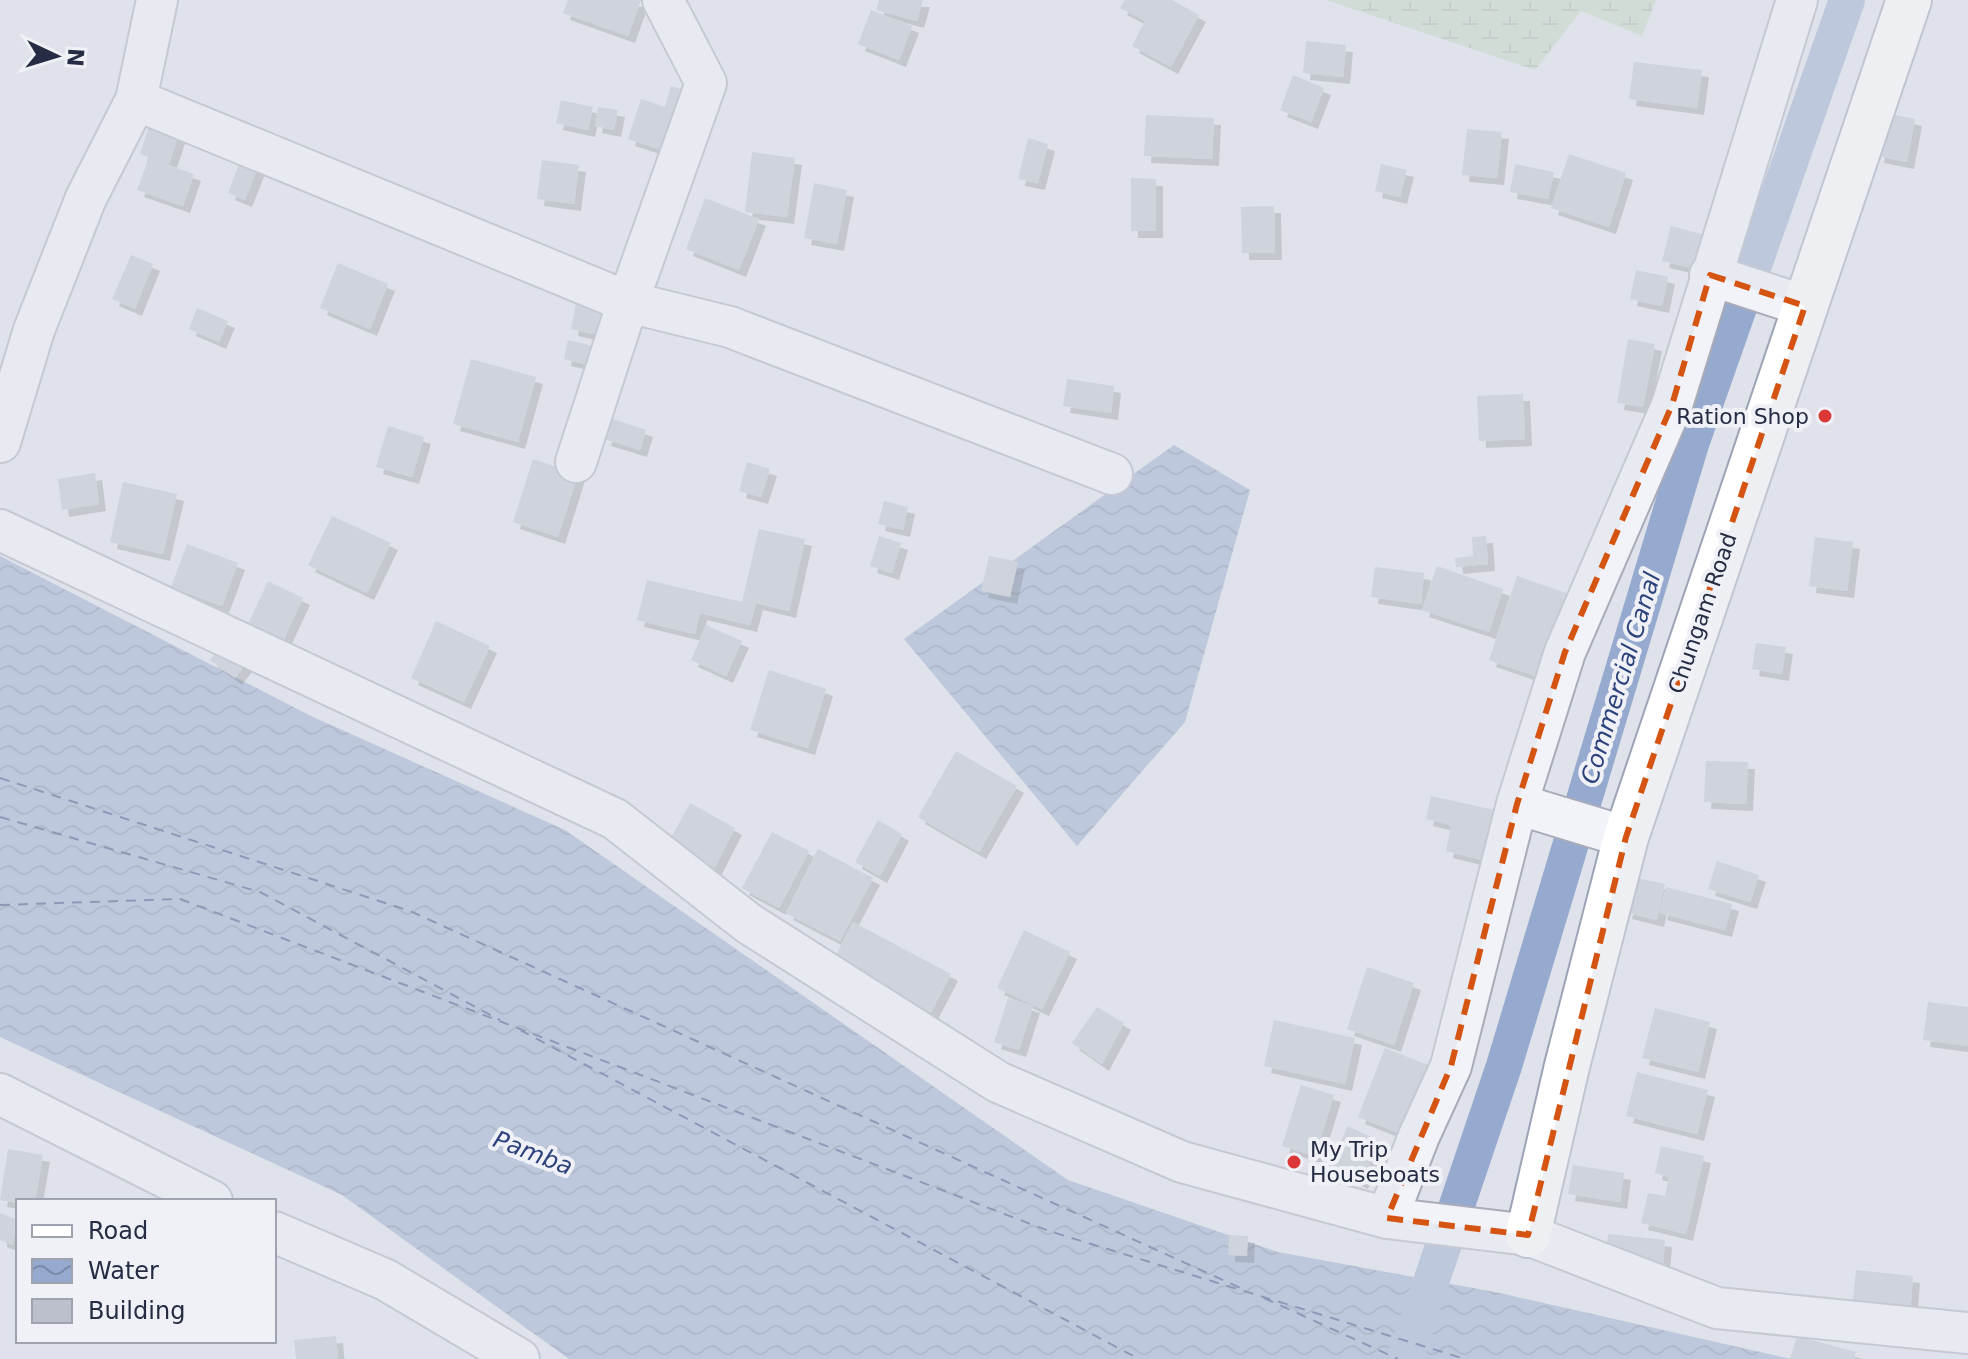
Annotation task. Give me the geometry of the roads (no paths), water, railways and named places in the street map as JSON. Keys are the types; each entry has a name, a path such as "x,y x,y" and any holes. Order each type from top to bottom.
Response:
{"main road":[{"name":"Chungam Road","path":"1515,1234 1567,1066 1626,837 1909,0"}],"street":[{"path":"0,442 34,330 86,198 136,100 157,0"},
{"path":"576,462 628,302 706,83 663,0"},
{"path":"1392,1219 1419,1136 1451,1066 1517,804 1565,652 1672,405 1797,0"},
{"path":"136,100 628,302 730,327 1112,474"},
{"path":"1710,275 1805,306"},
{"path":"0,530 615,819 748,923 998,1082 1182,1162 1392,1219 1515,1234 1717,1308 1968,1333"},
{"path":"1517,804 1626,837"},
{"path":"0,1094 208,1199"},
{"path":"276,1233 386,1280 519,1359"}],"water":[{"path":"1174,445 1250,490 1185,722 1077,846 904,639"},
{"name":"Pamba","path":"0,556 311,716 565,830 1068,1180 1278,1252 1500,1293 1791,1359 569,1359 342,1195 0,1037"}],"waterway":[{"name":"Commercial Canal","path":"1405,1359 1504,1066 1691,444 1847,0"}],"place":[{"name":"Ration Shop","path":"1825,416"},
{"name":"My Trip Houseboats","path":"1294,1162"}]}
